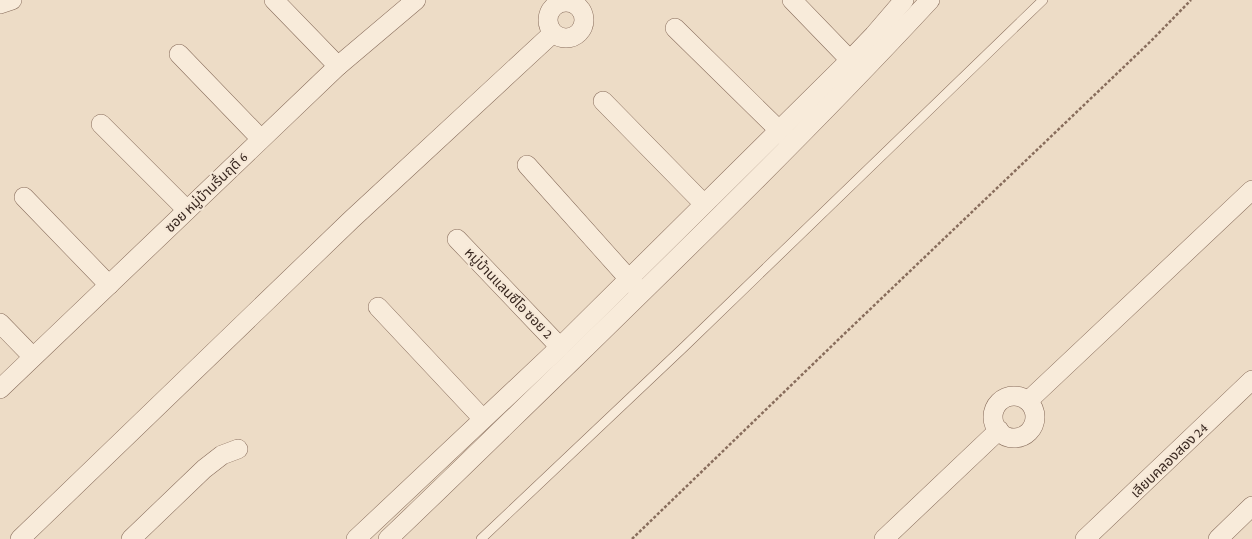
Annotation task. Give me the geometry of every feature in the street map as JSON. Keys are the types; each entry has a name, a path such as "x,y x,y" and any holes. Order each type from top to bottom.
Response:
{"street":[{"path":"0,4 12,0"},
{"path":"274,0 338,66"},
{"name":"ซอย หมู่บ้านรื่นฤดี 6","path":"0,389 338,66 416,0"},
{"path":"792,0 850,60"},
{"path":"356,539 630,279 850,60 904,0"},
{"path":"384,512 394,533 642,294 793,144 930,0"},
{"path":"20,539 351,220 553,32 559,37 567,38 574,36 580,31 584,24 585,4"},
{"path":"675,28 793,144"},
{"path":"179,54 261,139"},
{"path":"604,101 704,204"},
{"path":"101,124 187,210"},
{"path":"527,165 642,294"},
{"path":"1028,401 1252,190"},
{"path":"24,197 109,285"},
{"name":"หมู่บ้านแลนซีโอ ซอย 2","path":"457,239 560,347"},
{"path":"378,307 483,419"},
{"path":"0,323 33,357"},
{"name":"เลียบคลองสอง 24","path":"1085,539 1252,380"},
{"path":"1010,396 1018,396 1028,401 1035,412 1035,420 1032,428 1026,434 1018,437 1010,437 1003,434 999,430 993,421 993,413 996,405 1002,399 1010,396"},
{"path":"884,539 999,430"},
{"path":"131,539 204,469 222,455 238,449"},
{"path":"1218,539 1252,506"}],"lane":[{"path":"481,539 685,346 1043,0"}],"path":[{"path":"632,539 1146,46 1191,0"}]}
